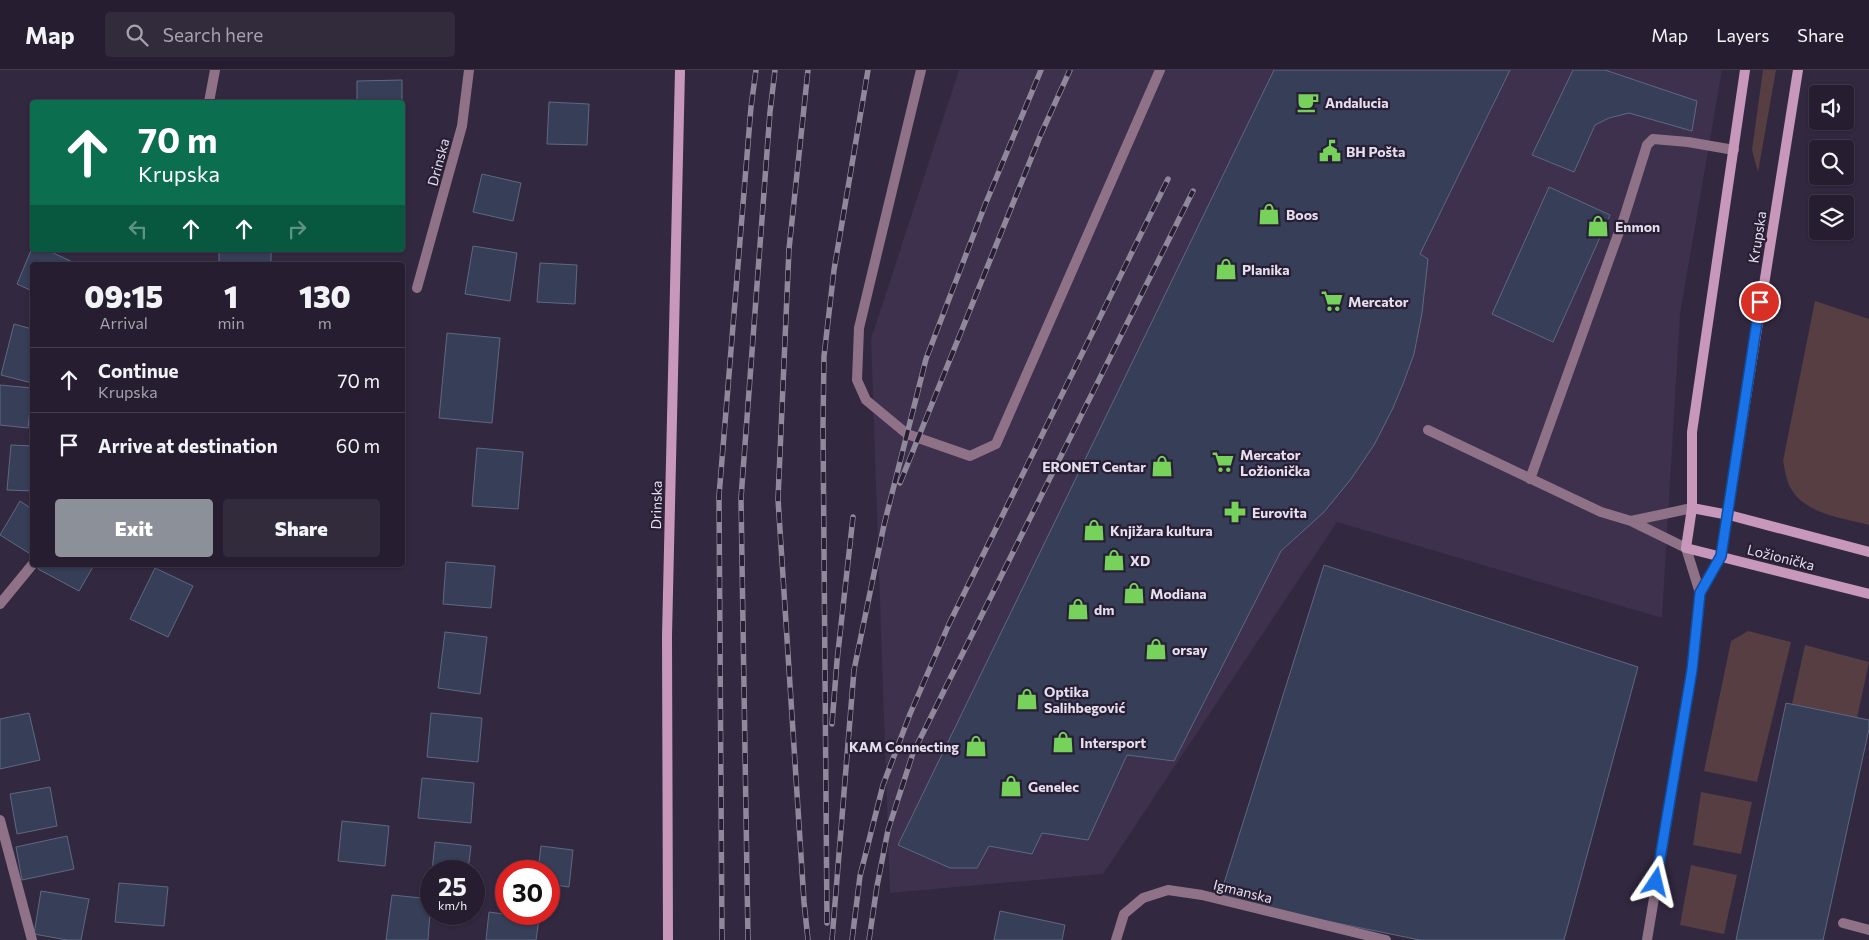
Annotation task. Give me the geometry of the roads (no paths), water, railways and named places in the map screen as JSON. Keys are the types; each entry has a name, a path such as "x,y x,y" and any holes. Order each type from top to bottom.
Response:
{"street":[{"path":"209,100 215,70"},
{"name":"Drinska","path":"418,288 462,126 469,70"},
{"name":"Drinska","path":"668,940 667,636 680,70"},
{"path":"921,70 859,328 857,380 866,400 907,434 970,456 996,444 1160,70"},
{"path":"1647,940 1692,670 1700,593 1686,548 1692,508 1692,432 1745,70"},
{"name":"Krupska","path":"1721,556 1798,70"},
{"path":"1530,479 1624,218 1647,145 1653,139 1688,142 1734,150"},
{"path":"1428,430 1601,512 1631,521 1686,548"},
{"path":"1631,521 1692,508"},
{"name":"Ložionička","path":"1692,508 1728,515 1869,552"},
{"name":"Ložionička","path":"1686,548 1869,594"},
{"path":"1700,593 1721,556"},
{"path":"0,604 30,567"},
{"path":"0,820 32,940"},
{"name":"Igmanska","path":"1116,940 1124,914 1143,898 1168,890 1202,895 1386,940"},
{"path":"1842,923 1869,930"}],"railway":[{"path":"722,940 719,496 751,107 756,70"},
{"path":"748,940 741,498 770,112 775,70"},
{"path":"808,70 789,249 778,499 808,940"},
{"path":"827,923 824,356 834,270 868,70"},
{"path":"832,940 854,670 884,525 926,359 985,205 1041,70"},
{"path":"900,483 1041,134 1070,70"},
{"path":"852,940 860,876 883,785 910,714 949,624 1168,179"},
{"path":"869,940 888,830 913,753 1193,191"},
{"path":"832,724 853,517"}],"place":[{"name":"Andalucia","path":"1308,102"},
{"name":"BH Pošta","path":"1330,151"},
{"name":"Boos","path":"1269,214"},
{"name":"Enmon","path":"1598,226"},
{"name":"Planika","path":"1226,269"},
{"name":"Mercator","path":"1332,301"},
{"name":"Mercator Ložionička","path":"1223,462"},
{"name":"ERONET Centar","path":"1162,466"},
{"name":"Eurovita","path":"1235,512"},
{"name":"Knjižara kultura","path":"1094,530"},
{"name":"XD","path":"1114,560"},
{"name":"Modiana","path":"1134,593"},
{"name":"dm","path":"1078,609"},
{"name":"orsay","path":"1156,649"},
{"name":"Optika Salihbegović","path":"1027,699"},
{"name":"Intersport","path":"1063,742"},
{"name":"KAM Connecting","path":"976,746"},
{"name":"Genelec","path":"1011,786"}]}
